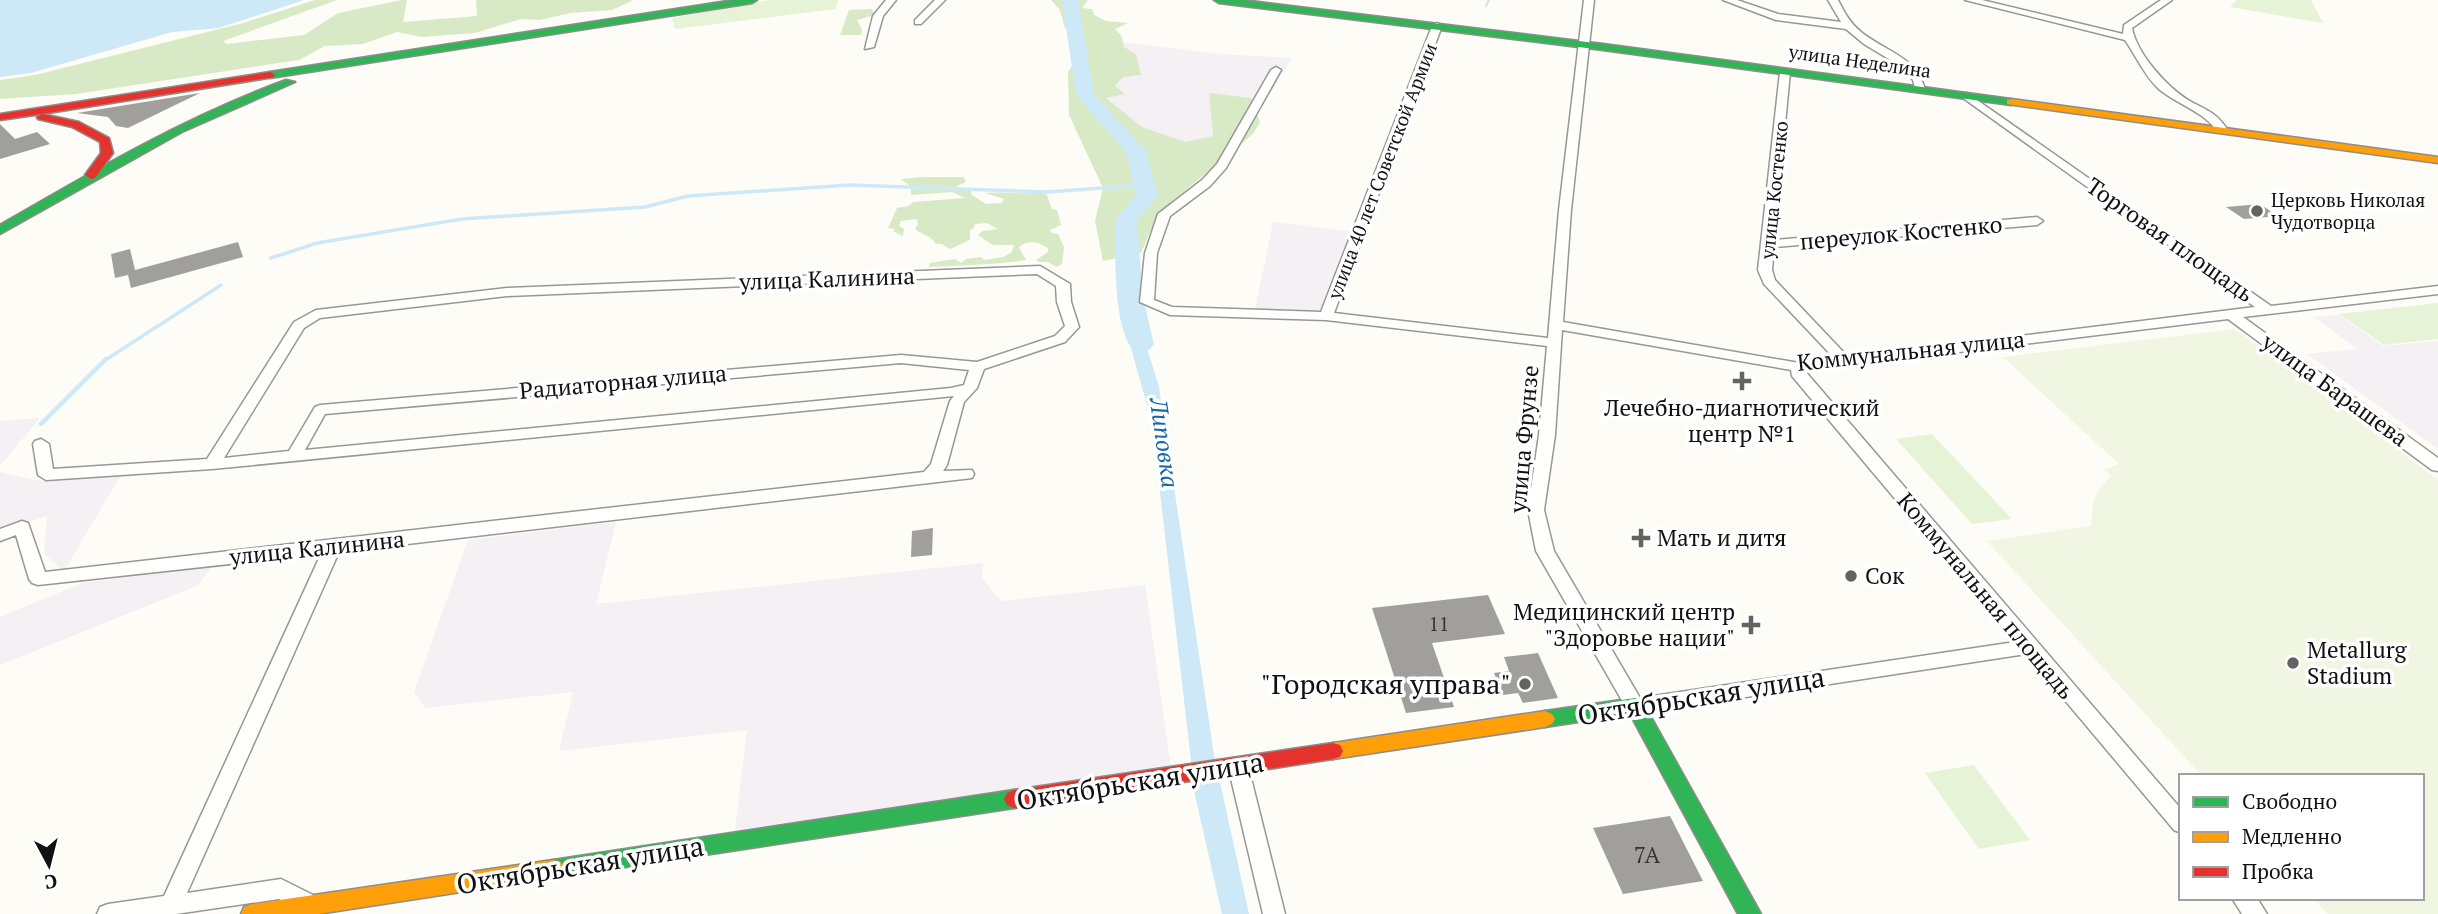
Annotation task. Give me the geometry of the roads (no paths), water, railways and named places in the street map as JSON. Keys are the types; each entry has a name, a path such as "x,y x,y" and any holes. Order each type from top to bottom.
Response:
{"main road":[{"path":"3,116 752,0"},
{"name":"улица Неделина","path":"1219,0 1268,3 2438,160"},
{"path":"0,230 171,132 241,99 310,76 419,52"},
{"path":"3,116 63,119 88,127 105,140 107,153 87,180"},
{"name":"Октябрьская улица","path":"251,914 310,910 1635,706"},
{"name":"улица Фрунзе","path":"1635,706 1750,914"}],"street":[{"path":"869,47 878,16 891,0"},
{"path":"918,22 940,0"},
{"name":"улица Фрунзе","path":"1589,0 1555,325 1546,445 1536,510 1545,551 1635,706"},
{"path":"1728,0 1776,17 1849,26"},
{"path":"1833,0 1849,26 1860,37 1910,68 1920,79 1920,90"},
{"path":"1970,0 2129,38"},
{"path":"2167,0 2127,27 2129,38 2161,85 2183,102 2214,118 2221,130"},
{"name":"улица 40 лет Советской Армии","path":"1326,316 1437,26"},
{"path":"1276,70 1222,166 1206,183 1164,214 1151,253 1147,302 1170,311 1326,316 1555,343"},
{"name":"улица Костенко","path":"1785,72 1765,270 1769,281 1844,361"},
{"name":"Торговая площадь","path":"1967,96 2268,310 2438,290"},
{"name":"переулок Костенко","path":"1766,243 1785,244 2036,221"},
{"name":"улица Калинина","path":"212,464 299,325 316,314 534,290 1040,271 1063,284 1072,327 1060,339 978,366"},
{"name":"Коммунальная улица","path":"1555,325 1799,367 2268,310"},
{"name":"улица Барашева","path":"2231,315 2438,466"},
{"name":"Радиаторная улица","path":"294,456 320,410 901,359 978,366"},
{"path":"929,477 939,465 957,401 970,388 978,366"},
{"name":"Коммунальная площадь","path":"1799,367 1797,373 1822,403 2179,822"},
{"name":"Радиаторная улица","path":"41,444 46,475 212,464 937,394 970,388"},
{"name":"улица Калинина","path":"0,534 22,527 38,579 966,474"},
{"path":"171,905 332,545"},
{"name":"Октябрьская улица","path":"1635,706 2029,646"},
{"path":"1233,767 1274,914"},
{"path":"108,914 281,889 310,910"},
{"path":"2245,900 2256,914"}],"water":[{"path":"0,0 304,0 219,28 172,32 31,73 0,77"},
{"path":"1134,306 1159,387 1214,755 1249,914 1222,914 1195,795 1152,423 1120,309"}],"waterway":[{"name":"Липовка","path":"1070,0 1085,95 1136,151 1147,196 1126,219 1131,298 1141,344"},
{"path":"1486,6 1489,0"},
{"path":"271,258 317,243 462,219 645,207 688,196 850,185 1047,192 1144,185"},
{"path":"104,361 221,285"},
{"path":"41,424 104,361"}],"place":[{"name":"Церковь Николая Чудотворца","path":"2257,211"},
{"name":"Лечебно-диагнотический центр №1","path":"1742,381"},
{"name":"Мать и дитя","path":"1641,538"},
{"name":"Сок","path":"1851,576"},
{"name":"Медицинский центр \"Здоровье нации\"","path":"1751,625"},
{"name":"Metallurg Stadium","path":"2293,663"},
{"name":"\"Городская управа\"","path":"1525,684"}]}
